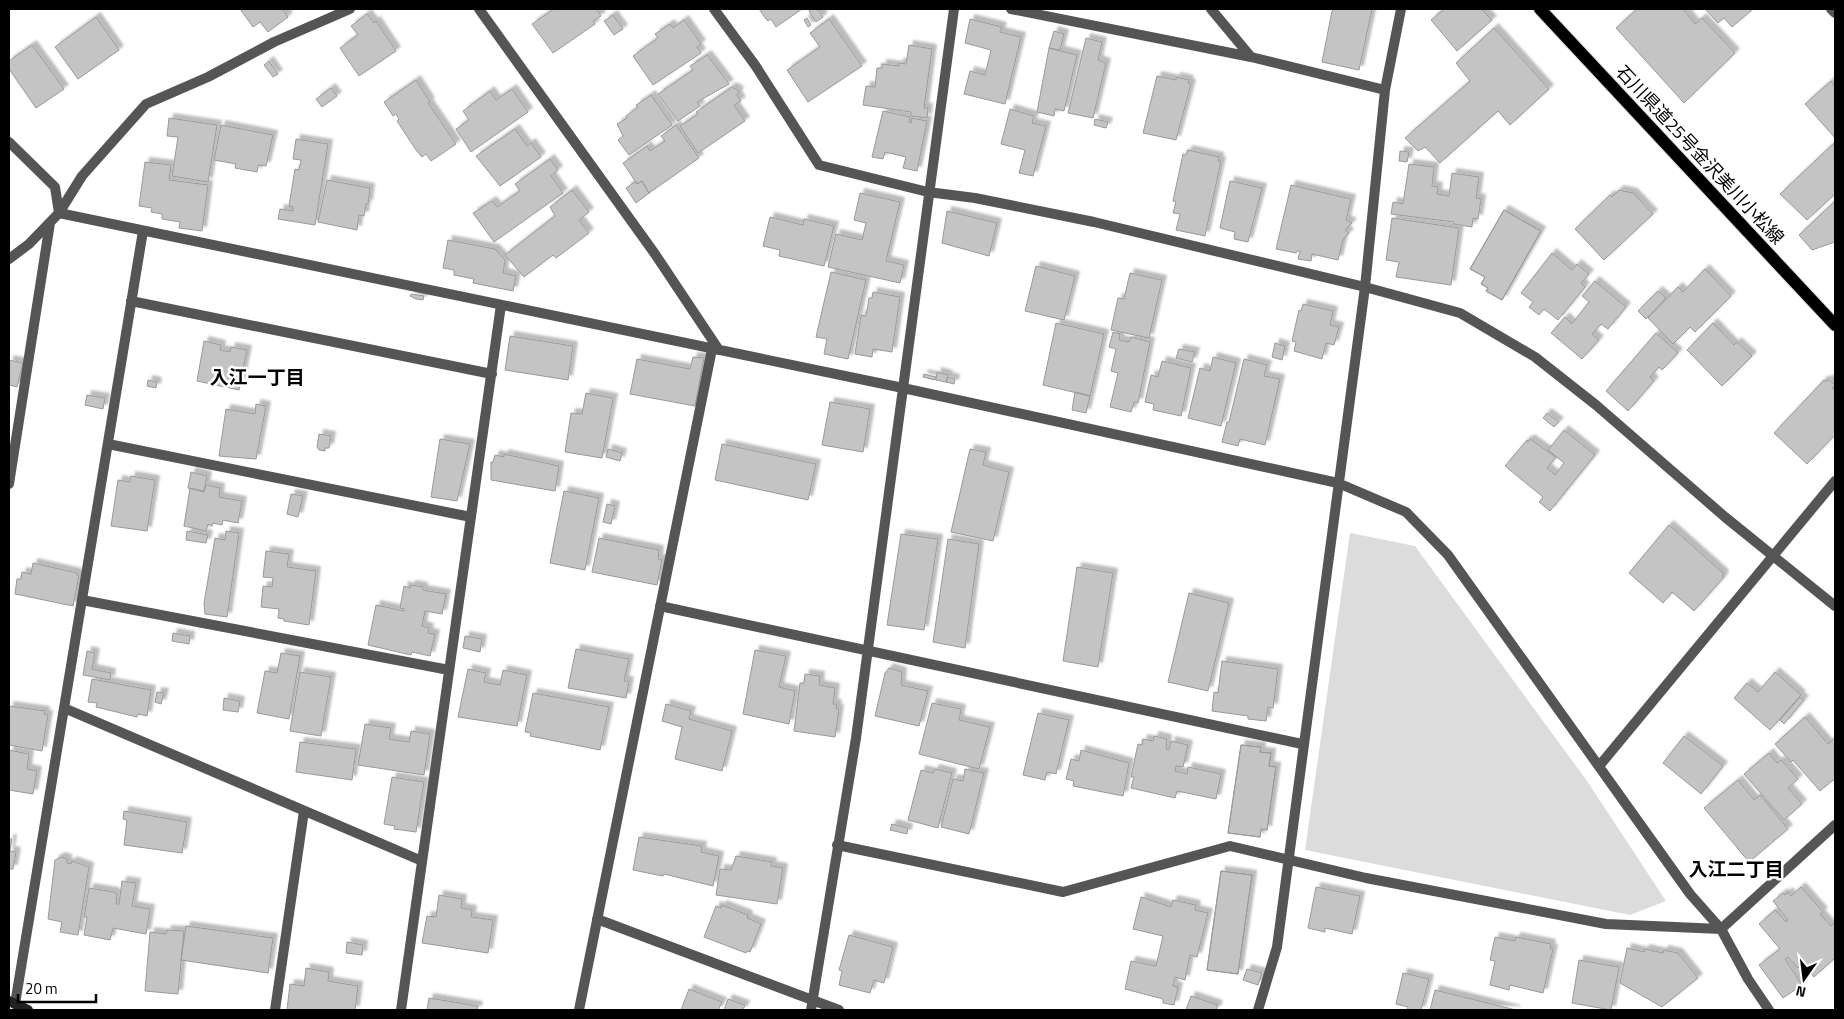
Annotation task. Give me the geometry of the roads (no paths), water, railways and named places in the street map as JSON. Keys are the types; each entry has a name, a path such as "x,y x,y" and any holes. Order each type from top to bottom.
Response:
{"main road":[{"name":"石川県道25号金沢美川小松線","path":"1540,9 1835,324"}],"street":[{"path":"9,259 28,244 59,213 82,176 146,104 208,77 274,42 350,9"},
{"path":"478,9 655,254 716,349 660,606 579,1010"},
{"path":"714,9 755,65 819,165 928,192 975,198 1094,222 1365,287 1460,313 1535,357 1596,405 1724,517 1774,555 1835,606"},
{"path":"811,1010 856,738 954,9"},
{"path":"1011,9 1251,57 1385,90"},
{"path":"1211,9 1251,57"},
{"path":"1258,1010 1277,947 1302,744 1365,287 1385,90 1401,9"},
{"path":"1831,9 1835,13"},
{"path":"9,142 55,188 59,213"},
{"path":"59,213 903,388 1338,483 1406,512 1448,555 1600,765 1690,894 1721,929 1748,979 1769,1010"},
{"path":"9,484 50,223"},
{"path":"28,1010 12,1002 64,708 143,230"},
{"path":"131,301 492,374"},
{"path":"401,1010 501,305"},
{"path":"108,444 471,517"},
{"path":"1600,765 1835,481"},
{"path":"82,600 450,670"},
{"path":"660,606 1302,744"},
{"path":"64,708 422,861"},
{"path":"275,1010 304,811"},
{"path":"837,845 1063,892 1230,846 1287,861 1606,924 1721,929 1835,825"},
{"path":"597,919 839,1010"}],"district":[{"name":"入江一丁目","path":"257,377"},
{"name":"入江二丁目","path":"1736,869"}]}
